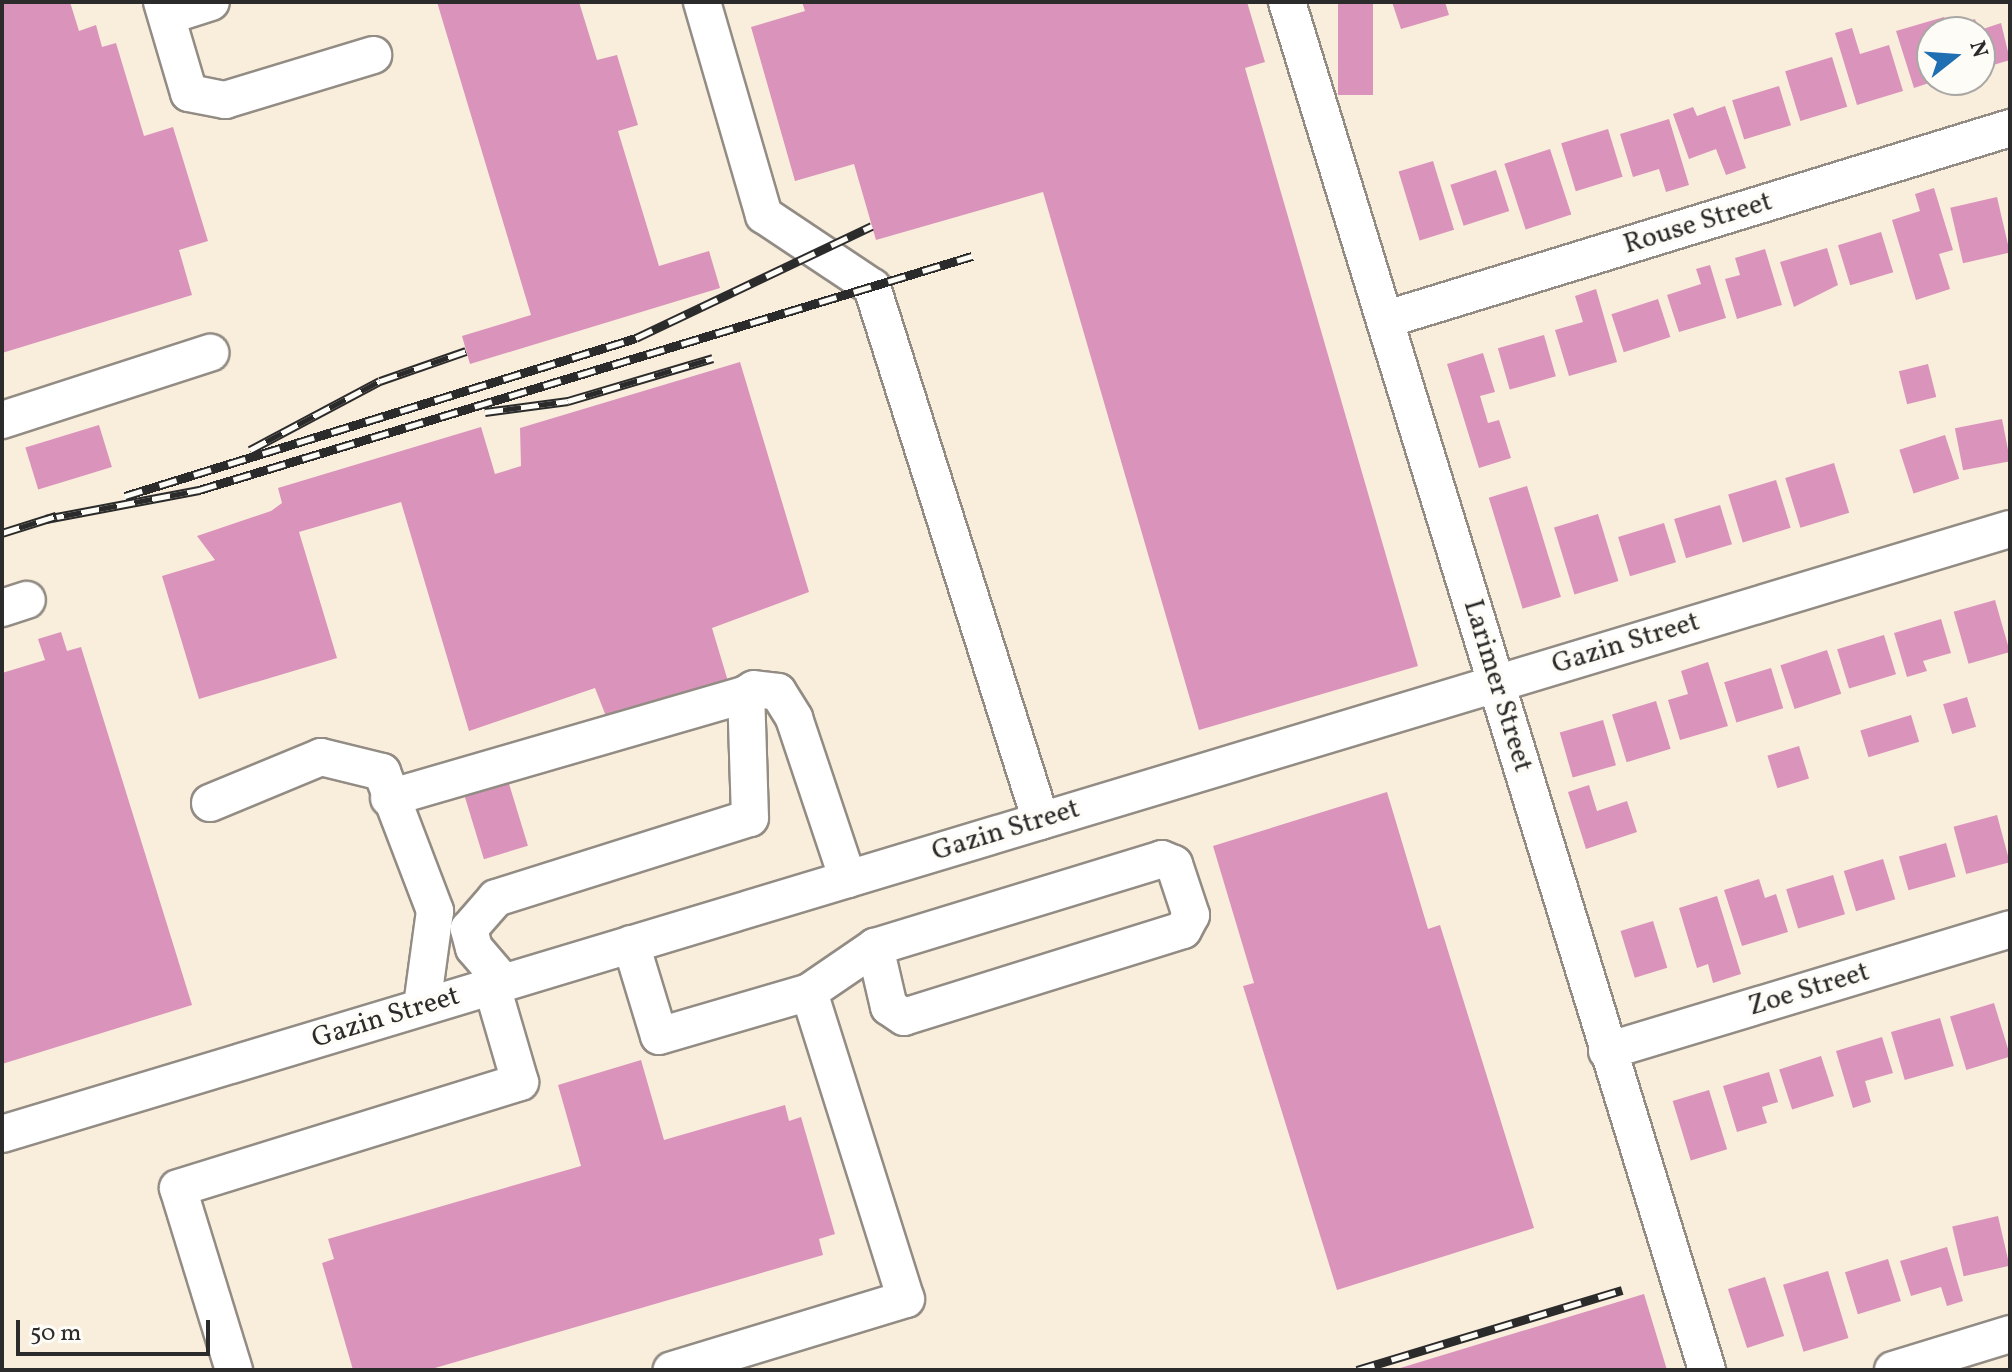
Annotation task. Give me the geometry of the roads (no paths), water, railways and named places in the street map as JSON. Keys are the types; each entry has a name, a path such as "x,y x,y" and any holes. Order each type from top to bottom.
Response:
{"street":[{"path":"211,2 164,9 189,93 225,100 373,55"},
{"path":"702,2 764,215 872,287 1041,821"},
{"name":"Larimer Street","path":"1287,2 1387,319 1607,1051 1707,1370"},
{"name":"Rouse Street","path":"1387,319 2010,128"},
{"path":"2,420 210,353"},
{"name":"Gazin Street","path":"2,1134 2010,529"},
{"path":"389,798 746,694 778,692 794,718 848,879"},
{"path":"234,1370 178,1188 520,1082 498,984 474,948 469,929 496,898 750,818 746,694"},
{"path":"210,803 321,757 373,766 435,911 422,1006"},
{"path":"631,944 659,1036 809,992 875,947 1169,858 1191,915 1183,930 904,1017 889,1007 875,947"},
{"name":"Zoe Street","path":"1607,1051 2010,929"},
{"path":"672,1370 906,1299 809,992"},
{"path":"1893,1370 2010,1334"}],"railway":[{"path":"125,496 636,338 872,226"},
{"path":"46,519 199,490 972,256"},
{"path":"250,450 380,381 466,351"},
{"path":"485,412 568,401 713,358"},
{"path":"2,533 56,516"},
{"path":"1357,1370 1622,1290"}]}
